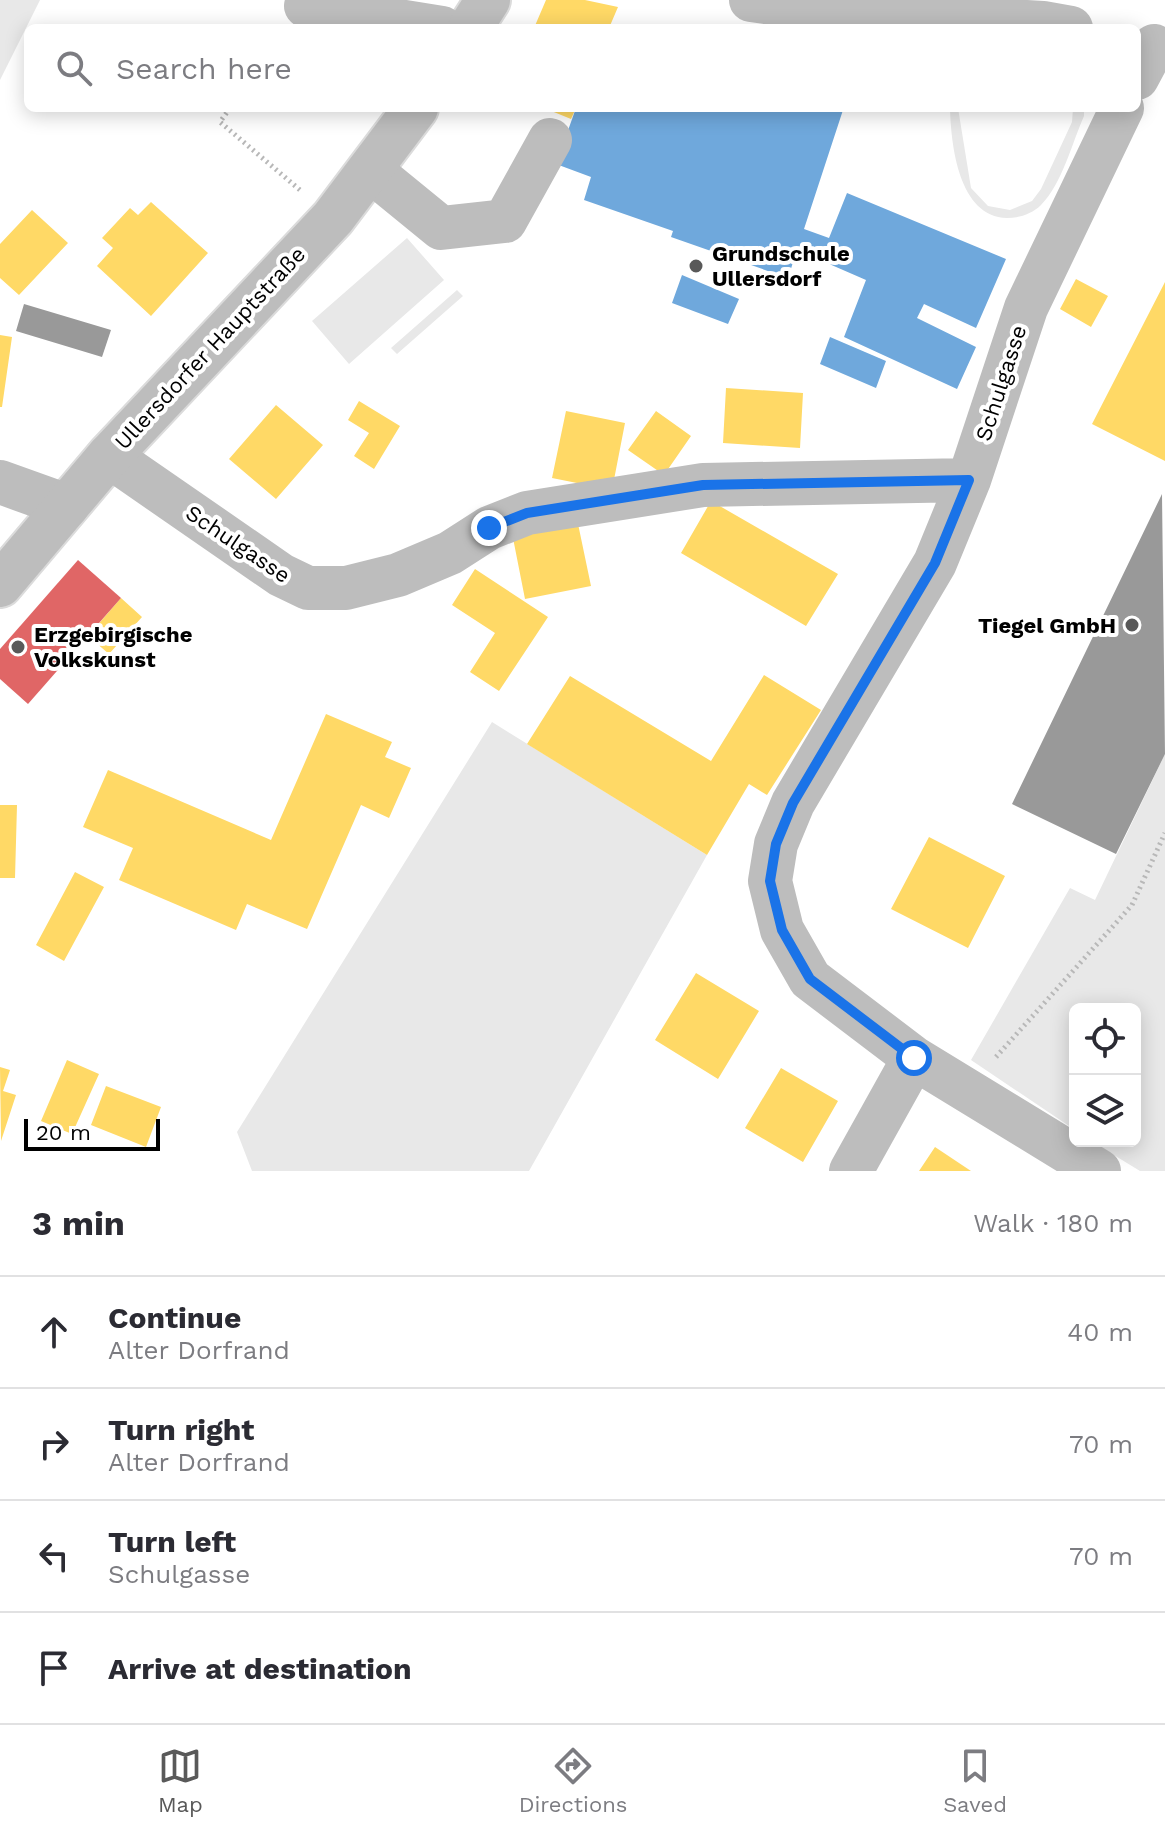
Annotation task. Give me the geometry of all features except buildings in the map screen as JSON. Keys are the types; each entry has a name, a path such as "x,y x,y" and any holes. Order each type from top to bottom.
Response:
{"street":[{"path":"473,24 488,0"},
{"path":"751,0 873,14 1055,17"},
{"path":"306,6 417,24"},
{"name":"Ullersdorfer Hauptstraße","path":"0,585 109,456 333,218 413,112"},
{"name":"Schulgasse","path":"109,456 281,575 308,588 346,588 398,575 450,553 489,528 527,513 703,485 969,480 1026,308 1120,112"},
{"path":"370,170 441,228 505,221 550,140"},
{"path":"969,480 935,563 793,803 776,844 770,881 782,930 810,979 914,1058 1099,1171"},
{"path":"0,482 67,506"},
{"path":"851,1171 914,1058"}],"path":[{"path":"227,112 220,122 333,218"},
{"path":"966,1091 1132,905 1165,833"}],"shaded area":[{"path":"0,0 40,0 28,24 24,24 24,32 0,80"},
{"path":"950,112 959,112 971,188 988,206 1010,210 1032,201 1041,189 1072,122 1073,112 1084,112 1061,175 1041,205 1021,216 1007,218 991,215 978,206 961,177"},
{"path":"407,238 444,280 349,364 312,321"},
{"path":"457,290 463,296 397,354 391,348"},
{"path":"492,722 707,855 529,1171 252,1171 237,1132"},
{"path":"1165,754 1165,1171 1140,1171 1101,1147 1141,1147 1141,1003 1069,1003 1069,1126 971,1060 1070,888 1095,900"}],"place":[{"name":"Grundschule Ullersdorf","path":"696,266"},
{"name":"Tiegel GmbH","path":"1132,625"},
{"name":"Erzgebirgische Volkskunst","path":"18,647"}],"route":[{"path":"489,528 527,513 703,485 969,480 935,563 793,803 776,844 770,881 782,930 810,979 914,1058"}]}
